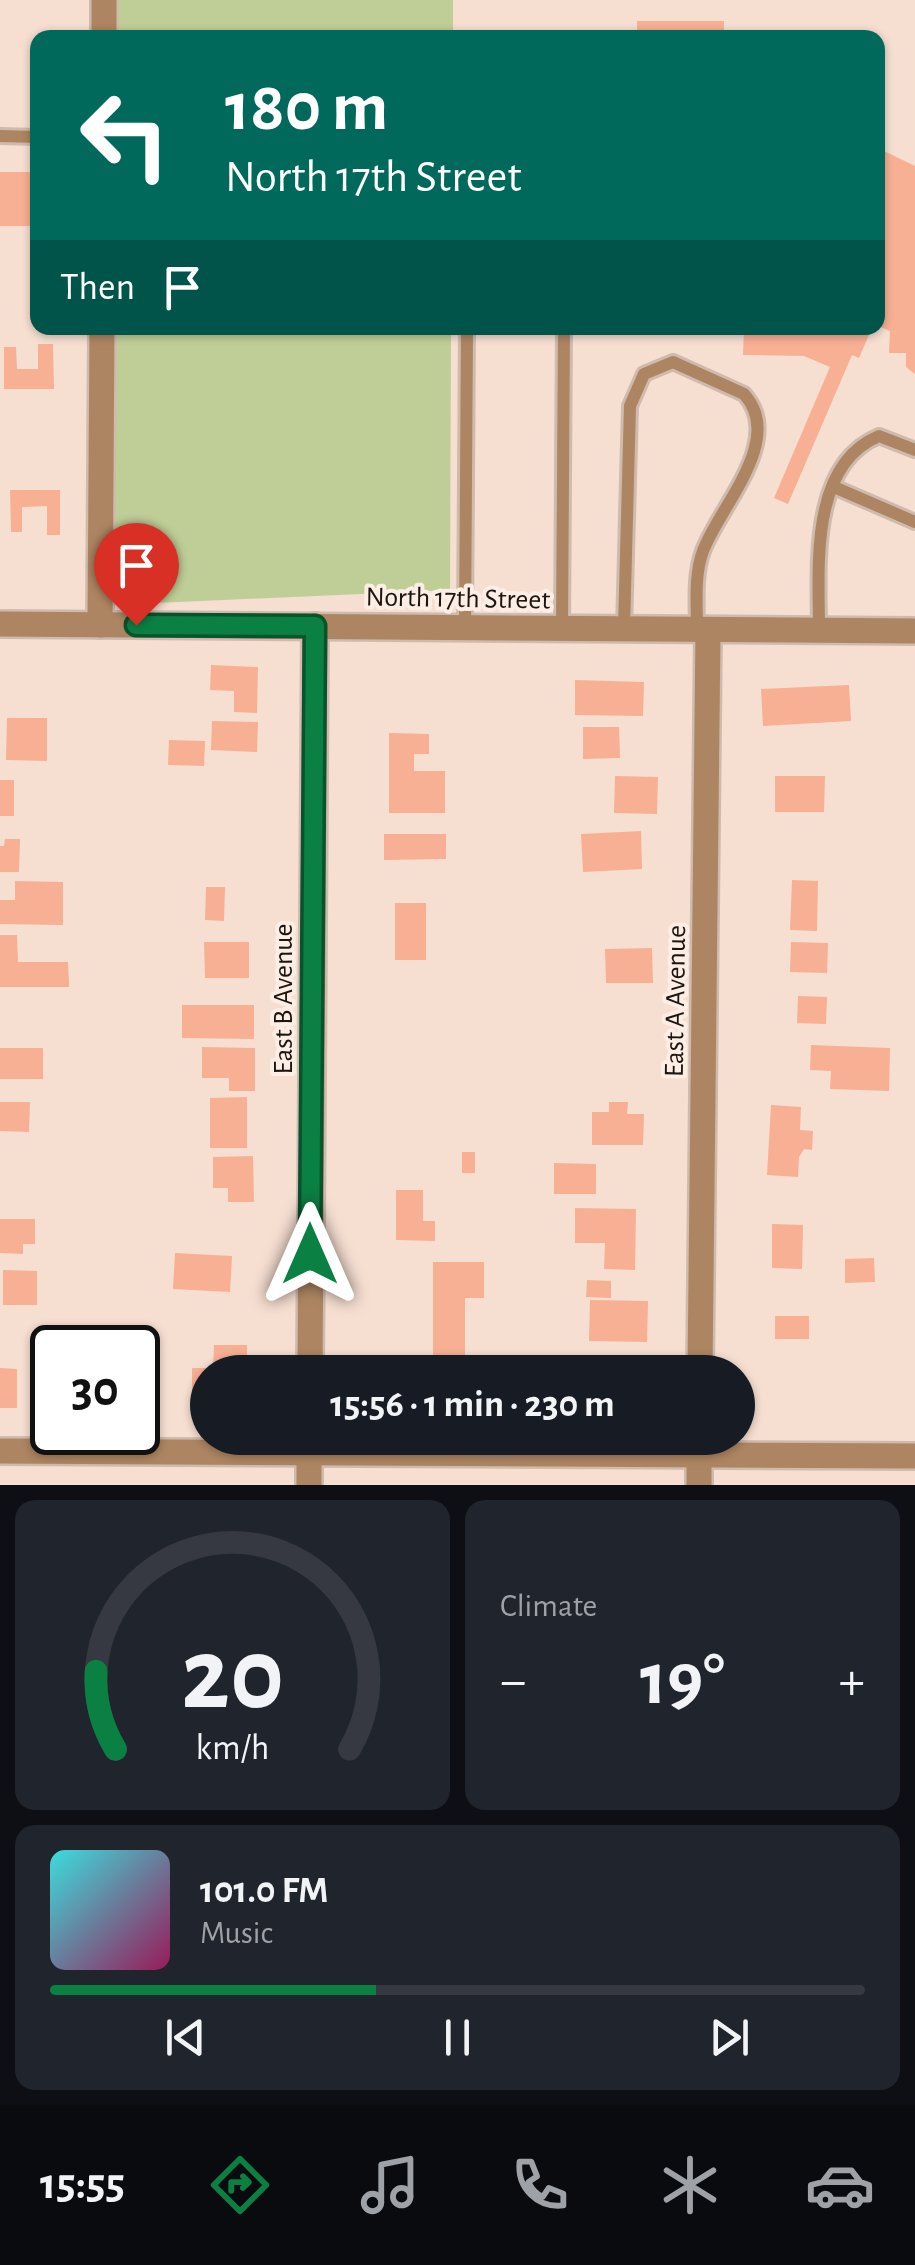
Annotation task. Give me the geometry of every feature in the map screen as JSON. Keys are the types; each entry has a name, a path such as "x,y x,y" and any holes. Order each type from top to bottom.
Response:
{"street":[{"path":"104,0 104,30"},
{"path":"100,625 102,335"},
{"name":"North 17th Street","path":"0,624 915,631"},
{"name":"East B Avenue","path":"310,1355 315,626"},
{"name":"East A Avenue","path":"700,1355 703,630"},
{"path":"0,1451 190,1447"},
{"path":"755,1449 915,1456"},
{"path":"309,1455 309,1485"},
{"path":"699,1455 699,1485"}],"lane":[{"path":"0,136 30,137"},
{"path":"465,627 467,335"},
{"path":"562,628 564,335"},
{"path":"624,629 630,406 644,374 672,362 744,394 758,424 753,453 701,555 703,630"},
{"path":"819,630 819,529 851,452 868,441 888,437 915,450"},
{"path":"834,487 915,522"}],"green space":[{"path":"115,0 453,0 453,30 115,30"},
{"path":"114,335 451,335 450,590 112,605"}],"building":[{"path":"637,21 724,21 724,30 637,30"},
{"path":"885,151 915,166 915,374 906,367 906,353 889,353 890,331 885,329"},
{"path":"0,172 30,172 30,226 0,226"},
{"path":"744,335 869,335 859,358 852,355 788,504 774,498 830,367 804,356 743,355"},
{"path":"38,344 53,344 54,389 4,389 4,347 16,347 17,369 38,369"},
{"path":"10,490 60,490 60,535 47,535 47,506 22,507 22,532 11,532"},
{"path":"211,665 258,667 257,713 234,712 234,691 210,690"},
{"path":"575,680 644,682 643,716 575,715"},
{"path":"849,685 851,721 763,726 761,689"},
{"path":"7,718 47,718 47,761 6,760"},
{"path":"212,721 258,722 257,752 211,750"},
{"path":"583,727 619,727 620,758 583,759"},
{"path":"389,733 429,734 429,754 414,754 414,771 445,771 445,813 389,813"},
{"path":"169,740 205,741 204,766 168,765"},
{"path":"615,776 658,777 657,814 614,813"},
{"path":"775,776 825,776 824,812 775,812"},
{"path":"0,780 14,780 14,816 0,816"},
{"path":"641,831 642,869 583,872 581,834"},
{"path":"384,834 446,834 446,859 384,860"},
{"path":"5,839 20,839 19,872 0,872 0,846 4,846"},
{"path":"792,880 818,881 817,931 790,930"},
{"path":"15,881 63,882 63,925 0,924 0,900 15,900"},
{"path":"206,887 225,887 224,921 205,920"},
{"path":"395,903 426,903 426,960 395,960"},
{"path":"0,935 17,935 18,962 68,962 69,987 0,987"},
{"path":"204,942 249,942 249,978 205,978"},
{"path":"791,942 828,943 827,973 790,972"},
{"path":"652,948 653,983 606,983 605,949"},
{"path":"798,996 827,997 826,1024 797,1023"},
{"path":"182,1005 254,1005 254,1039 182,1038"},
{"path":"811,1045 890,1048 889,1091 830,1089 831,1071 810,1070"},
{"path":"202,1047 255,1048 255,1091 229,1091 229,1078 202,1078"},
{"path":"0,1048 43,1048 43,1079 0,1079"},
{"path":"247,1097 247,1148 210,1148 210,1098"},
{"path":"0,1102 30,1102 29,1132 0,1131"},
{"path":"609,1102 628,1102 627,1114 644,1114 643,1145 592,1145 592,1112 609,1112"},
{"path":"771,1105 801,1107 800,1130 813,1131 812,1150 804,1149 799,1157 798,1177 767,1175"},
{"path":"462,1152 475,1152 475,1173 462,1173"},
{"path":"253,1156 254,1202 228,1202 228,1188 213,1188 213,1157"},
{"path":"554,1163 596,1164 596,1194 554,1194"},
{"path":"396,1190 423,1190 423,1221 435,1221 435,1241 396,1240"},
{"path":"575,1208 636,1209 635,1270 604,1269 605,1243 575,1243"},
{"path":"0,1219 35,1219 35,1244 23,1244 23,1254 0,1253"},
{"path":"772,1224 803,1225 802,1269 772,1268"},
{"path":"175,1253 232,1256 230,1292 173,1289"},
{"path":"874,1258 875,1282 845,1283 845,1259"},
{"path":"433,1262 484,1262 484,1298 465,1298 465,1355 433,1355"},
{"path":"3,1270 37,1271 37,1305 3,1305"},
{"path":"587,1280 611,1281 611,1298 586,1297"},
{"path":"590,1300 648,1301 647,1342 589,1341"},
{"path":"775,1316 809,1316 809,1339 775,1339"},
{"path":"214,1345 247,1345 247,1355 214,1355"},
{"path":"0,1368 17,1369 17,1408 0,1408"}],"route":[{"path":"136,625 315,626 310,1254"}]}
